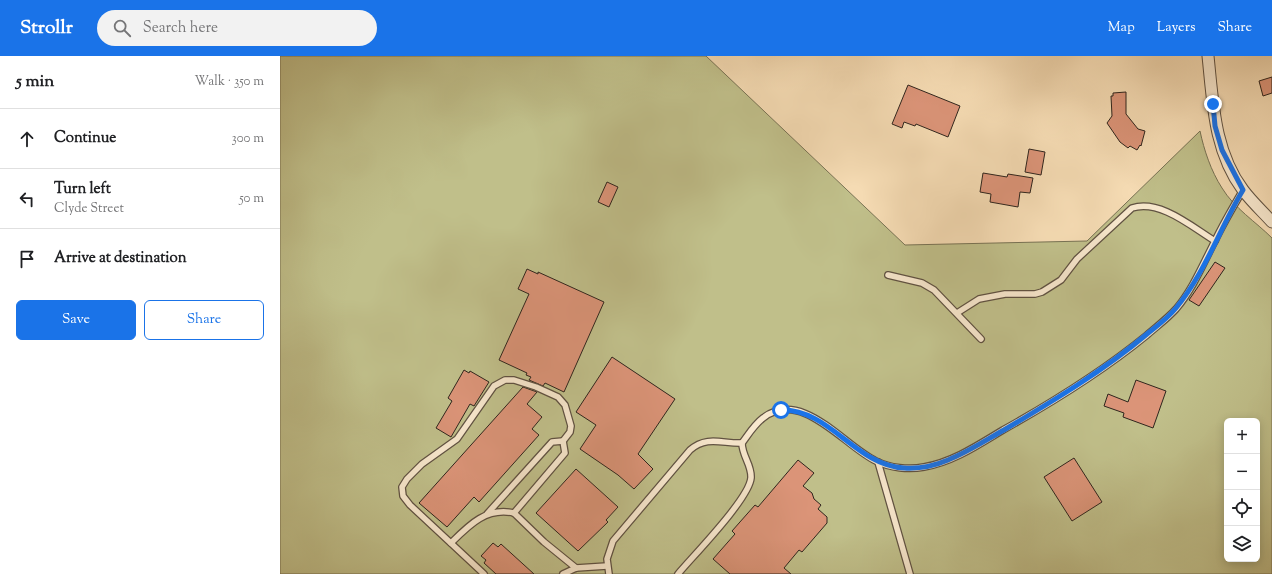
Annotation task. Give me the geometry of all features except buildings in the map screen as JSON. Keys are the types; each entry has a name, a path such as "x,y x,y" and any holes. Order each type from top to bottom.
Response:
{"street":[{"path":"1208,56 1215,126 1222,150 1243,190 1272,222"}],"lane":[{"path":"678,574 747,492 751,474 742,448 742,443 756,425 772,413 781,410 799,411 820,421 862,454 878,462 912,468 923,467 948,460 1034,412 1091,376 1132,347 1175,309 1188,292 1243,190"},
{"path":"957,313 979,299 1005,294 1035,294 1042,292 1061,280 1083,254 1132,208 1140,205 1161,210 1215,241"},
{"path":"888,275 922,283 934,290 981,339"},
{"path":"484,574 410,505 403,496 402,487 407,479 422,464 457,439 494,386 505,380 514,380 536,387 558,397 565,405 571,426 570,432 563,441 552,442 487,514"},
{"path":"609,574 607,566 608,551 613,541 693,447 711,440 742,443"},
{"path":"514,513 565,453 563,441"},
{"path":"878,462 910,574"},
{"path":"451,543 471,523 487,514 496,511 514,513 544,542 576,568"},
{"path":"563,574 576,568 607,566"}],"shaded area":[{"path":"280,56 706,56 905,245 1087,241 1200,131 1208,160 1214,175 1222,188 1239,208 1272,238 1272,574 280,574"}],"route":[{"path":"781,410 799,411 820,421 862,454 878,462 904,468 923,467 948,460 976,446 1040,409 1132,347 1175,309 1188,292 1229,213 1243,190 1222,150 1215,126 1213,104"}]}
